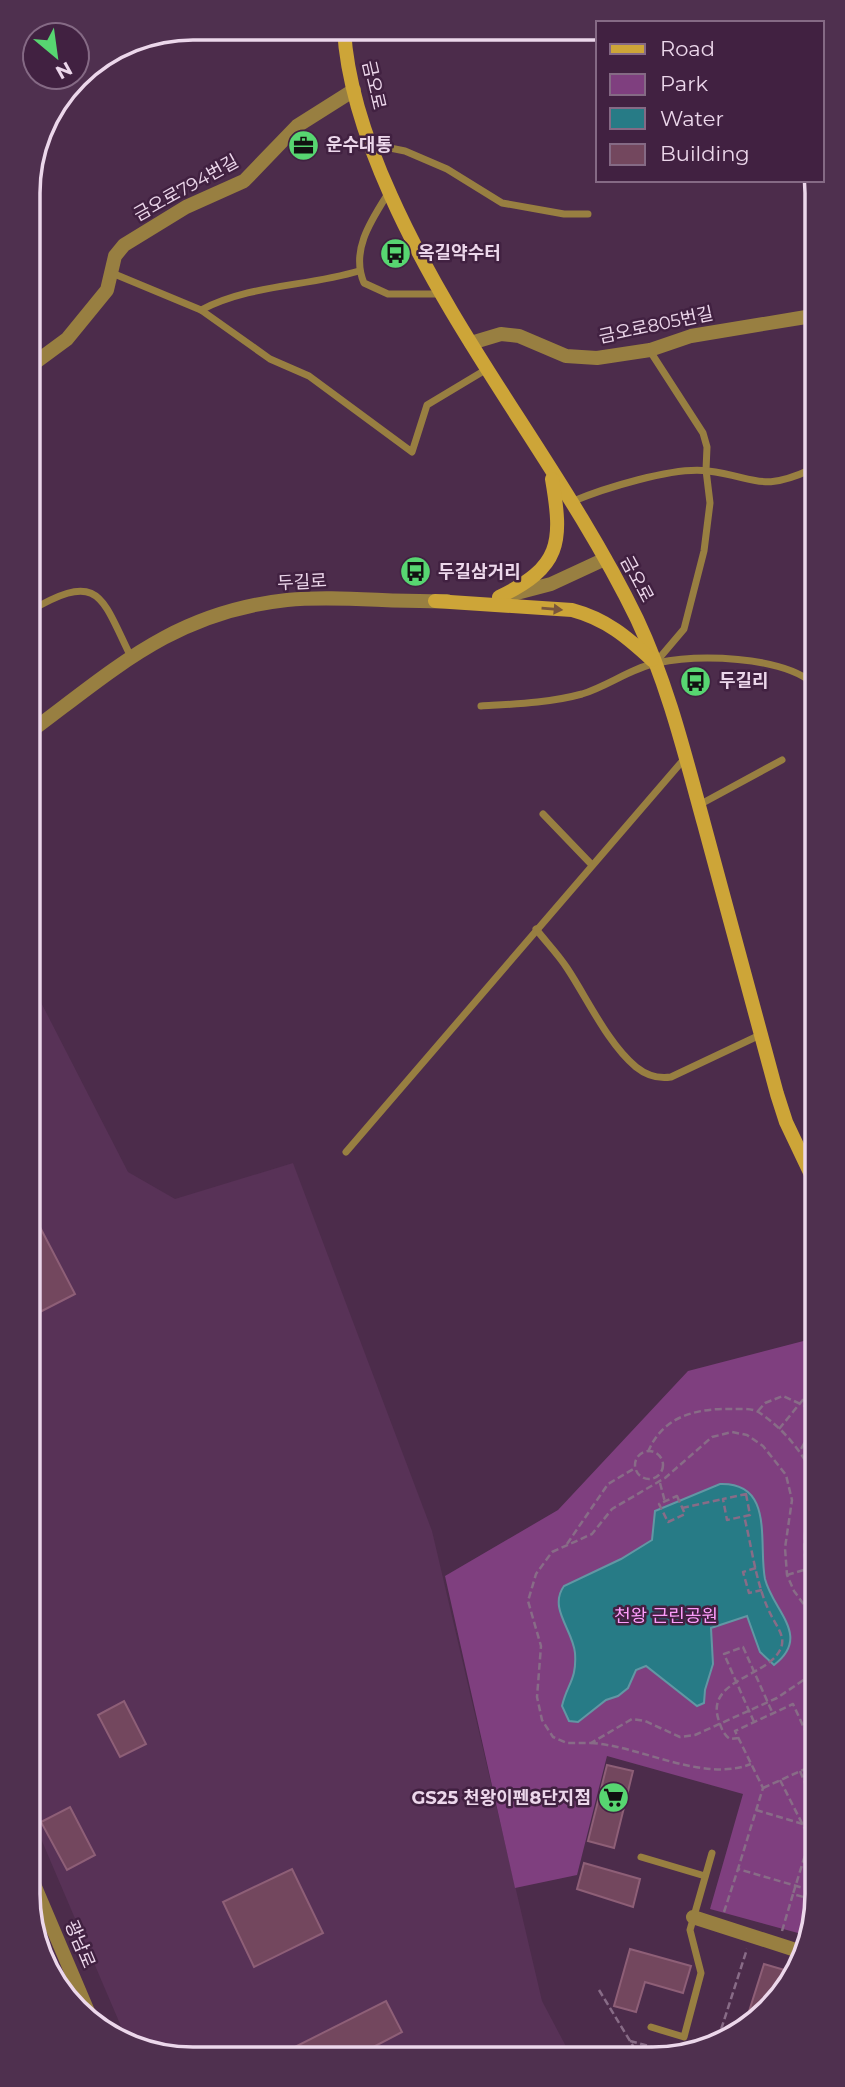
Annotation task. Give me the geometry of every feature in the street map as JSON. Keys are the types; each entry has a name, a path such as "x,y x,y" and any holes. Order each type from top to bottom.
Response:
{"main road":[{"name":"금오로","path":"346,41 354,90 369,144 389,191 442,294 605,559 655,663 685,757 786,1122 804,1162"},
{"path":"499,597 539,574 556,548 558,514 551,471"},
{"path":"435,601 572,610 592,615 624,634 655,663"}],"street":[{"name":"금오로794번길","path":"41,358 67,339 107,290 115,256 124,245 186,207 244,181 297,125 354,90"},
{"name":"금오로805번길","path":"471,343 501,334 519,336 566,356 597,358 650,350 691,337 805,317"},
{"name":"두길로","path":"41,724 160,637 188,624 254,605 320,598 435,601 499,597 551,584 605,559"},
{"name":"광남로","path":"41,1900 83,2000"},
{"path":"693,1917 794,1950"}],"lane":[{"path":"369,144 405,151 447,169 502,203 564,214 588,214"},
{"path":"389,191 368,227 359,271 364,283 388,294 442,294"},
{"path":"201,310 228,296 322,281 359,271"},
{"path":"112,273 201,310 270,359 309,376 412,452 427,405 487,369"},
{"path":"650,350 703,433 707,447 706,470 710,503 704,551 684,629 655,663"},
{"path":"570,502 605,487 706,470 756,483 778,482 805,472"},
{"path":"41,606 74,589 96,594 108,608 131,657"},
{"path":"481,706 524,704 582,694 655,663 692,659 765,662 788,667 805,678"},
{"path":"346,1152 685,757"},
{"path":"698,805 782,760"},
{"path":"543,814 592,865"},
{"path":"536,929 565,965 609,1034 635,1066 649,1074 661,1079 671,1077 761,1035"},
{"path":"651,2027 684,2037 701,1979 701,1966 690,1937 693,1917 712,1853"},
{"path":"641,1857 705,1876"}],"path":[{"path":"758,1411 773,1398 792,1397 804,1407"},
{"path":"779,1429 804,1399"},
{"path":"648,1452 664,1427 689,1413 712,1409 758,1411 801,1449 804,1456"},
{"path":"804,1606 793,1591 787,1575 785,1548 792,1492 782,1468 755,1439 738,1433 720,1433 698,1447 660,1481 612,1509 592,1534 566,1545 546,1558 530,1590 529,1609 541,1646 538,1705 544,1727 553,1737 576,1745 591,1742 632,1719 645,1721 680,1737 695,1735 768,1703 796,1686 804,1677"},
{"path":"801,1449 804,1444"},
{"path":"566,1545 608,1484 635,1468 640,1455 648,1452 657,1454 662,1461 662,1470 657,1477"},
{"path":"635,1468 643,1478 657,1477"},
{"path":"657,1477 664,1502"},
{"path":"682,1508 723,1499 746,1494 751,1515 727,1520 723,1499"},
{"path":"677,1496 685,1514 668,1522 659,1504 664,1502 677,1496"},
{"path":"739,1738 726,1736 720,1726 717,1705 723,1693 736,1682 776,1657 782,1644 762,1590 744,1516"},
{"path":"757,1568 743,1572 749,1593 762,1590"},
{"path":"787,1575 804,1570"},
{"path":"754,1722 724,1654 743,1647 773,1714"},
{"path":"720,1927 763,1788 735,1731 793,1704 804,1728"},
{"path":"591,1742 628,1747 708,1769 735,1769 751,1764"},
{"path":"763,1788 804,1769"},
{"path":"800,1771 804,1781"},
{"path":"780,1780 804,1828"},
{"path":"756,1810 802,1824"},
{"path":"777,1945 804,1857"},
{"path":"738,1869 795,1885 804,1891"},
{"path":"793,1894 804,1896"},
{"path":"721,2029 751,1936"},
{"path":"599,1990 634,2047"},
{"path":"630,2041 652,2047"}],"shaded area":[{"path":"41,1002 128,1172 175,1199 293,1163 432,1531 542,2001 566,2047 193,2047 163,2044 122,2029 40,1836"}],"green space":[{"name":"천왕 근린공원","path":"804,1341 804,1904 800,1933 710,1909 743,1794 607,1756 577,1875 515,1888 445,1576 558,1510 688,1371"}],"water":[{"path":"720,1484 737,1486 749,1493 757,1504 761,1518 765,1579 790,1633 790,1644 785,1654 774,1665 760,1652 747,1616 711,1628 713,1664 704,1703 697,1706 646,1666 636,1670 628,1688 618,1696 606,1700 578,1722 569,1721 562,1706 573,1676 575,1653 560,1611 560,1594 564,1586 621,1559 652,1540 655,1511"}],"building":[{"path":"40,1228 75,1294 40,1312"},
{"path":"124,1701 146,1744 120,1757 98,1715"},
{"path":"607,1765 633,1771 614,1848 588,1841"},
{"path":"70,1807 95,1855 67,1870 41,1822"},
{"path":"584,1863 640,1879 633,1907 577,1889"},
{"path":"292,1869 323,1933 254,1967 223,1902"},
{"path":"630,1949 691,1966 683,1993 645,1982 636,2012 614,2006"},
{"path":"764,1964 784,1970 767,1995 749,2012"},
{"path":"386,2001 402,2032 373,2047 295,2047"}],"place":[{"name":"운수대통","path":"303,145"},
{"name":"옥길약수터","path":"395,253"},
{"name":"두길삼거리","path":"415,572"},
{"name":"두길리","path":"696,681"},
{"name":"GS25 천왕이펜8단지점","path":"614,1798"}]}
